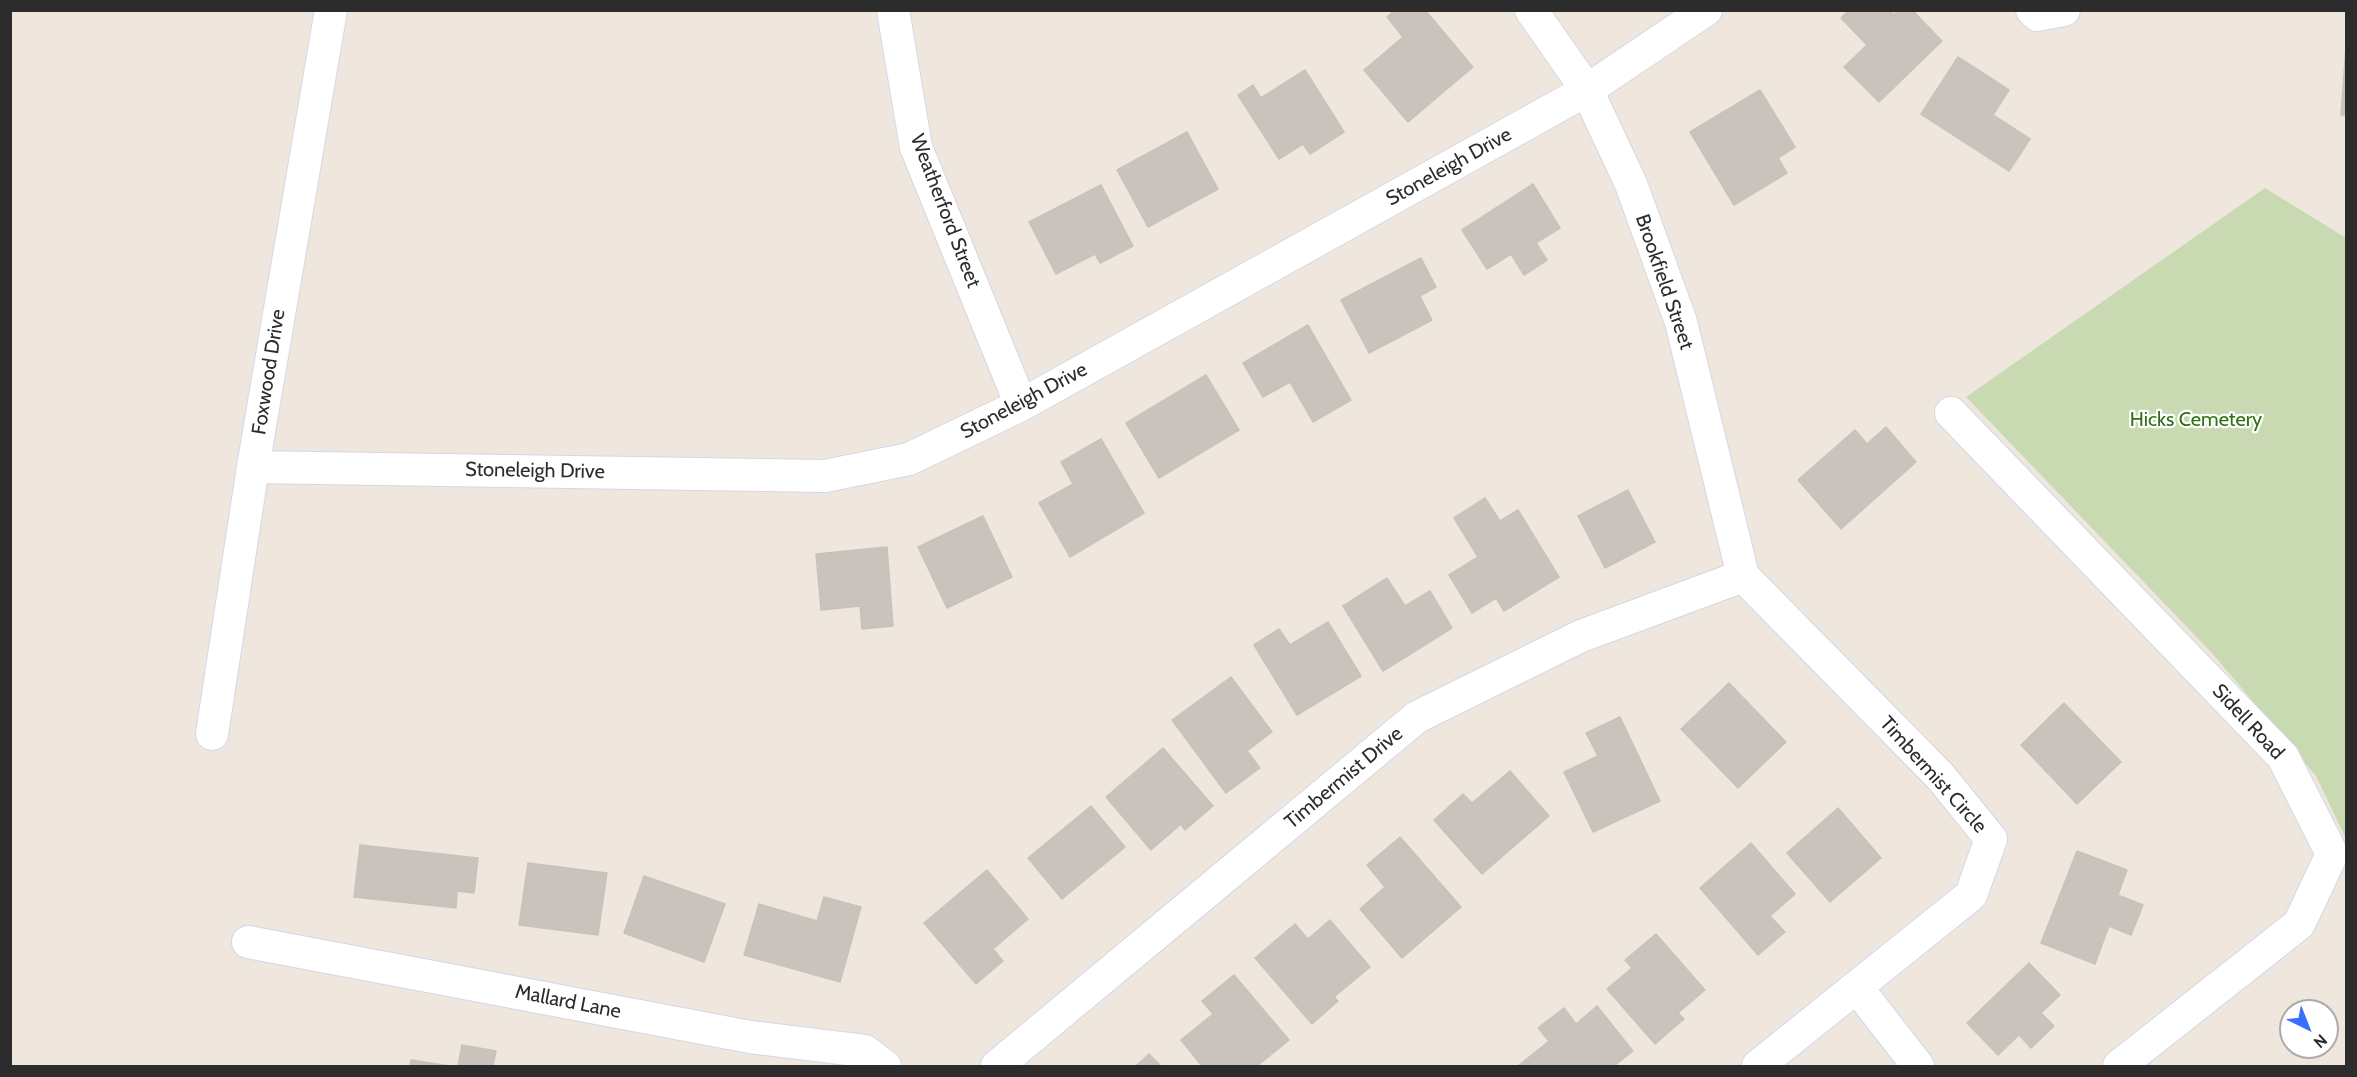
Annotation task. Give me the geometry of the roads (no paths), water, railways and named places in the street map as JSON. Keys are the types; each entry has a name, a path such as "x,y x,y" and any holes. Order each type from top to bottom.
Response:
{"street":[{"name":"Foxwood Drive","path":"212,734 253,467 331,10"},
{"name":"Weatherford Street","path":"893,10 916,147 1021,405"},
{"name":"Brookfield Street","path":"1531,10 1587,90 1631,184 1681,322 1743,576"},
{"name":"Stoneleigh Drive","path":"253,467 825,477 909,459 1021,405 1587,90 1706,10"},
{"path":"2032,10 2037,15 2064,10"},
{"name":"Sidell Road","path":"1951,413 2283,757 2332,854 2299,924 2119,1066"},
{"name":"Timbermist Circle","path":"1743,576 1940,776 1990,839 1971,895 1858,989 1758,1066"},
{"name":"Timbermist Drive","path":"997,1066 1417,717 1581,636 1743,576"},
{"name":"Mallard Lane","path":"248,942 750,1036 865,1051 885,1066"},
{"path":"1858,989 1917,1066"}],"park label":[{"name":"Hicks Cemetery","path":"2196,420"}]}
